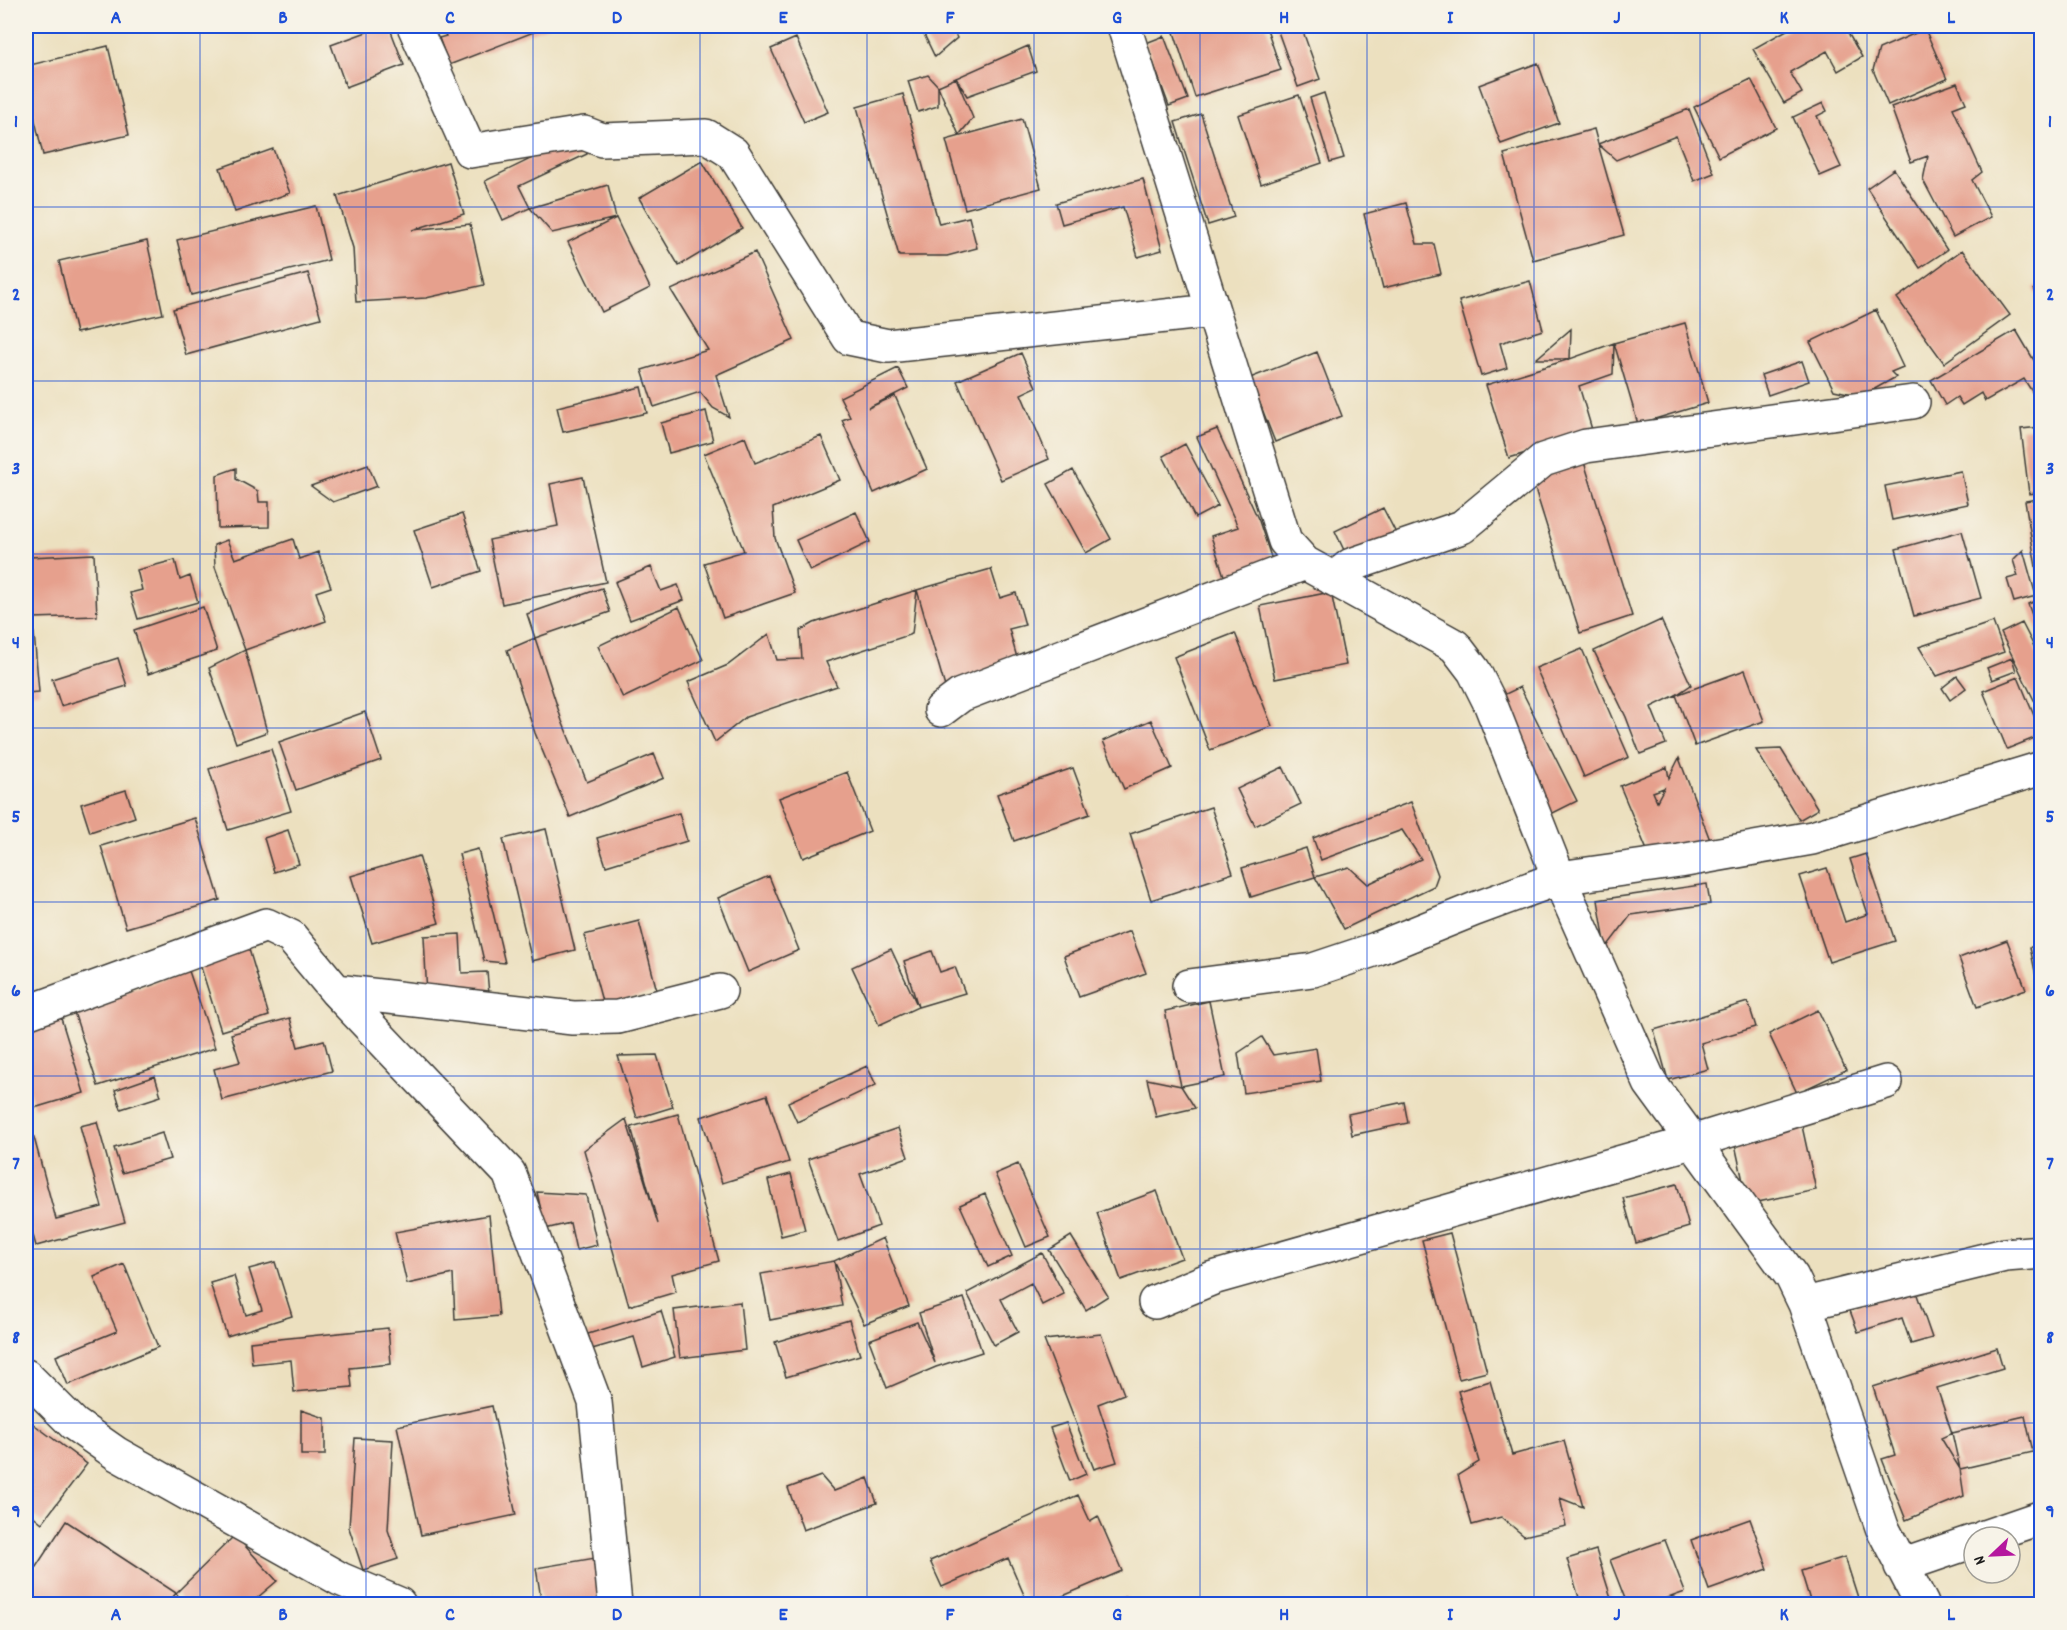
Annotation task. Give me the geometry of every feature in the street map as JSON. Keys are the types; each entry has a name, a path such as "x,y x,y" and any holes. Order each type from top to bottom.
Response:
{"street":[{"path":"414,26 470,151 584,133 602,140 706,136 733,153 849,338 888,346 1212,311"},
{"path":"1124,26 1285,541 1319,571 1455,646 1474,671 1490,703 1559,878 1650,1083 1792,1276 1805,1304 1882,1527 1922,1605"},
{"path":"940,710 962,696 1319,571 1352,565 1462,527 1543,460 1586,446 1913,402"},
{"path":"1189,986 1313,970 1376,949 1474,909 1559,878 1680,861 1812,838 2042,768"},
{"path":"26,1013 267,925 291,937 336,991 509,1173 595,1402 615,1605"},
{"path":"336,991 573,1018 618,1017 720,991"},
{"path":"1155,1302 1213,1278 1692,1142 1886,1082"},
{"path":"1805,1304 2005,1255 2042,1252"},
{"path":"26,1376 74,1424 117,1454 340,1579 399,1605"},
{"path":"2019,1525 2042,1517"},
{"path":"1901,1566 1962,1545"}],"building":[{"path":"383,26 389,26 404,65 346,87 331,45"},
{"path":"442,26 549,26 449,65 439,38 446,36"},
{"path":"827,26 844,26 830,32"},
{"path":"920,26 951,26 957,38 935,57"},
{"path":"1172,26 1266,26 1281,70 1195,97"},
{"path":"1276,26 1301,26 1320,79 1298,87"},
{"path":"1794,26 1844,26 1862,57 1838,71 1827,51 1790,72 1802,93 1784,103 1753,49"},
{"path":"1925,29 1947,79 1888,105 1873,70 1879,49"},
{"path":"1164,36 1188,99 1169,106 1146,43"},
{"path":"796,38 828,112 804,122 771,49"},
{"path":"108,46 129,135 43,155 26,81 26,66"},
{"path":"1028,46 1036,71 967,96 956,78"},
{"path":"1538,63 1559,123 1501,144 1479,85"},
{"path":"928,75 938,86 938,106 918,112 908,81"},
{"path":"956,78 973,118 959,135 938,86"},
{"path":"1751,79 1776,128 1719,157 1694,107"},
{"path":"1957,83 1966,103 1953,108 1982,172 1972,180 1991,217 1953,237 1923,180 1928,156 1911,162 1891,107"},
{"path":"1324,93 1344,158 1330,162 1310,98"},
{"path":"903,94 939,224 969,217 977,248 947,256 899,256 857,107"},
{"path":"1299,95 1322,163 1261,184 1238,115"},
{"path":"1823,103 1827,111 1817,116 1841,167 1820,176 1793,117"},
{"path":"1689,109 1714,173 1694,181 1676,136 1616,160 1598,144"},
{"path":"1201,114 1234,217 1208,225 1175,122"},
{"path":"1022,119 1041,188 965,209 946,140"},
{"path":"1594,129 1624,235 1533,260 1504,154"},
{"path":"584,133 587,154 519,186 530,208 503,220 485,181"},
{"path":"273,149 290,193 235,212 220,168"},
{"path":"702,161 742,228 679,266 639,198"},
{"path":"448,162 464,214 412,230 470,224 484,285 426,298 356,302 353,248 337,196"},
{"path":"1894,169 1947,250 1920,268 1867,188"},
{"path":"1143,179 1162,250 1138,257 1123,207 1062,224 1056,203"},
{"path":"608,185 616,218 552,233 530,208"},
{"path":"1406,203 1417,244 1434,244 1441,274 1383,288 1364,214"},
{"path":"316,206 329,260 191,295 177,240"},
{"path":"616,218 650,288 602,312 568,242"},
{"path":"147,241 163,314 76,333 59,261"},
{"path":"1962,250 2010,315 1944,363 1897,298"},
{"path":"755,252 794,340 716,375 729,417 713,408 700,392 654,407 642,370 708,350 671,290"},
{"path":"308,273 321,318 186,355 173,309"},
{"path":"1530,281 1543,330 1500,343 1507,368 1481,376 1459,301"},
{"path":"2042,284 2042,303 2034,289"},
{"path":"1876,310 1903,367 1891,372 1896,377 1862,396 1834,390 1810,342"},
{"path":"1685,323 1708,403 1638,424 1614,343"},
{"path":"1571,329 1570,359 1536,359"},
{"path":"2016,330 2042,374 2042,394 2036,398 2024,379 1985,401 1981,393 1962,405 1957,397 1945,405 1931,380"},
{"path":"1614,343 1613,374 1579,386 1593,433 1509,458 1486,385"},
{"path":"1317,352 1342,416 1275,442 1250,378"},
{"path":"1021,353 1036,387 1021,394 1049,459 1001,480 957,381"},
{"path":"1802,361 1809,381 1768,395 1761,375"},
{"path":"898,368 908,388 868,408 895,396 927,469 874,493 842,420 850,417 840,397"},
{"path":"641,387 647,413 563,432 557,407"},
{"path":"706,411 713,441 669,453 661,423"},
{"path":"2042,427 2042,492 2029,494 2021,429"},
{"path":"1217,429 1259,521 1272,560 1224,576 1211,536 1238,527 1197,437"},
{"path":"821,436 840,480 773,508 775,538 795,593 723,618 704,563 744,551 704,454 745,437 755,463"},
{"path":"1185,444 1218,506 1195,518 1163,456"},
{"path":"1584,462 1632,616 1580,633 1532,479"},
{"path":"368,465 377,486 333,502 311,486"},
{"path":"236,468 236,479 258,491 259,502 269,502 269,527 218,528 217,475"},
{"path":"1073,470 1111,539 1086,553 1048,484"},
{"path":"1961,471 1968,504 1892,520 1885,486"},
{"path":"583,477 606,582 502,604 489,540 558,526 550,484"},
{"path":"2042,498 2042,590 2040,591 2025,501"},
{"path":"1383,508 1400,541 1351,565 1335,531"},
{"path":"856,512 870,542 810,571 796,540"},
{"path":"462,514 481,571 433,587 414,530"},
{"path":"1962,531 1981,598 1914,616 1896,549"},
{"path":"293,539 299,559 318,552 331,587 316,592 326,621 245,650 215,567 214,545 227,540 235,559"},
{"path":"2023,550 2036,596 2014,602 2007,579 2018,576 2013,560"},
{"path":"94,554 97,616 33,618 30,557"},
{"path":"175,560 180,580 190,576 198,602 138,619 130,593 142,590 137,570"},
{"path":"651,567 661,591 678,585 684,600 630,620 615,582"},
{"path":"991,569 1000,598 1016,593 1025,625 1009,629 1019,665 945,687 917,590"},
{"path":"602,588 610,612 535,638 527,614"},
{"path":"917,590 912,634 826,662 837,686 746,717 715,742 688,682 728,665 769,634 777,660 802,659 800,631 814,623"},
{"path":"1331,592 1346,665 1275,679 1260,606"},
{"path":"2042,599 2042,640 2041,640 2028,604"},
{"path":"203,607 217,651 148,674 134,630"},
{"path":"679,607 703,660 623,698 598,646"},
{"path":"1661,620 1691,685 1651,707 1666,744 1640,754 1626,717 1594,651"},
{"path":"1993,622 2004,652 1937,676 1919,647"},
{"path":"2022,623 2042,662 2042,701 2036,704 2001,633"},
{"path":"34,633 39,692 26,693 26,634"},
{"path":"1235,633 1272,726 1210,750 1174,657"},
{"path":"535,638 562,721 587,782 654,754 664,778 570,817 535,733 507,650"},
{"path":"1582,649 1629,757 1584,777 1536,668"},
{"path":"245,650 267,732 236,743 209,668"},
{"path":"118,658 127,686 61,706 52,679"},
{"path":"2012,658 2016,671 1992,680 1987,668"},
{"path":"1745,670 1764,721 1695,746 1676,695"},
{"path":"1957,676 1966,688 1950,700 1942,688"},
{"path":"2018,677 2042,735 2007,749 1983,691"},
{"path":"1520,687 1577,801 1551,814 1493,700"},
{"path":"365,712 381,760 296,790 279,742"},
{"path":"1151,720 1172,768 1124,789 1103,741"},
{"path":"271,749 291,811 228,830 209,769"},
{"path":"1781,749 1818,809 1799,820 1756,750"},
{"path":"1679,758 1710,840 1649,855 1620,786 1667,767 1669,778","holes":["1664,788 1657,801 1653,792"]},
{"path":"1283,767 1301,804 1255,826 1237,789"},
{"path":"1073,768 1090,814 1014,841 997,794"},
{"path":"847,772 870,831 803,858 779,798"},
{"path":"126,790 135,817 90,832 81,804"},
{"path":"1411,802 1438,875 1434,886 1344,929 1315,877 1349,867 1368,884 1421,859 1402,830 1321,860 1313,838"},
{"path":"1211,807 1233,873 1151,900 1130,834"},
{"path":"679,813 687,841 606,866 597,838"},
{"path":"195,818 220,900 126,928 101,846"},
{"path":"546,829 575,950 532,961 503,839"},
{"path":"288,830 299,864 274,872 264,838"},
{"path":"1306,848 1315,877 1251,897 1242,868"},
{"path":"478,849 505,963 484,961 459,854"},
{"path":"1866,854 1895,941 1829,962 1800,876 1827,868 1845,922 1868,914 1850,859"},
{"path":"419,856 439,923 372,943 351,876"},
{"path":"769,876 799,950 748,972 718,898"},
{"path":"1707,884 1710,904 1631,915 1606,948 1598,900"},
{"path":"639,921 657,991 603,1005 584,935"},
{"path":"1130,931 1146,973 1079,997 1064,956"},
{"path":"460,934 462,973 487,972 489,994 427,997 424,936"},
{"path":"2007,940 2026,989 1977,1007 1959,958"},
{"path":"2042,945 2042,996 2040,996 2030,947"},
{"path":"248,946 269,1016 221,1031 199,961"},
{"path":"891,949 918,1007 879,1025 852,967"},
{"path":"932,951 940,972 955,967 965,993 918,1007 904,961"},
{"path":"189,971 215,1048 98,1086 73,1009"},
{"path":"1209,1001 1225,1077 1181,1086 1165,1011"},
{"path":"1748,1002 1756,1027 1701,1043 1708,1069 1668,1080 1654,1030"},
{"path":"1818,1010 1846,1070 1797,1093 1769,1034"},
{"path":"60,1015 84,1093 34,1108 26,1081 26,1026"},
{"path":"290,1018 298,1047 324,1040 332,1071 222,1100 214,1069 240,1062 231,1034"},
{"path":"1262,1037 1273,1055 1316,1048 1321,1081 1244,1093 1238,1053"},
{"path":"657,1055 673,1107 637,1118 618,1056"},
{"path":"867,1066 876,1085 797,1122 788,1102"},
{"path":"155,1076 161,1096 121,1109 115,1090"},
{"path":"1147,1079 1181,1086 1195,1108 1156,1117"},
{"path":"767,1095 789,1162 722,1183 701,1117"},
{"path":"1404,1102 1408,1123 1352,1135 1348,1114"},
{"path":"678,1114 719,1261 672,1274 676,1292 629,1306 584,1150 626,1119 658,1224 631,1127"},
{"path":"97,1122 125,1222 36,1246 26,1210 26,1136 33,1134 56,1219 102,1207 80,1126"},
{"path":"1802,1126 1816,1190 1748,1204 1734,1140"},
{"path":"898,1128 908,1157 860,1174 879,1226 838,1241 808,1159"},
{"path":"162,1133 170,1159 122,1173 114,1148"},
{"path":"1018,1164 1050,1237 1026,1247 995,1174"},
{"path":"791,1174 805,1230 781,1236 768,1180"},
{"path":"1677,1184 1689,1227 1636,1243 1623,1198"},
{"path":"1157,1191 1182,1258 1121,1280 1097,1213"},
{"path":"537,1192 586,1195 597,1245 576,1250 570,1223 545,1229"},
{"path":"985,1194 1012,1256 988,1267 960,1205"},
{"path":"489,1215 499,1316 455,1320 453,1274 407,1284 395,1232"},
{"path":"1450,1233 1487,1372 1459,1379 1422,1240"},
{"path":"1071,1236 1108,1296 1086,1310 1049,1250"},
{"path":"883,1238 909,1306 864,1324 834,1261"},
{"path":"1042,1253 1064,1294 1042,1305 1031,1283 1001,1299 1018,1332 994,1345 967,1293"},
{"path":"834,1261 842,1306 770,1320 761,1274"},
{"path":"275,1262 292,1316 227,1336 210,1283 234,1276 246,1315 262,1310 249,1269"},
{"path":"124,1264 158,1347 68,1385 56,1356 117,1331 94,1277"},
{"path":"1914,1286 1932,1338 1911,1344 1902,1318 1858,1332 1849,1308"},
{"path":"964,1298 982,1352 936,1367 887,1388 869,1340 917,1322 935,1363 919,1313"},
{"path":"740,1302 745,1350 680,1358 674,1310"},
{"path":"661,1311 675,1357 643,1367 634,1337 592,1349 588,1334"},
{"path":"849,1320 860,1355 786,1377 775,1342"},
{"path":"388,1328 391,1364 350,1368 352,1387 294,1392 291,1360 252,1364 250,1342"},
{"path":"1101,1334 1124,1394 1098,1404 1117,1462 1094,1469 1044,1340"},
{"path":"1997,1348 2003,1368 1937,1388 1952,1433 1941,1438 1960,1469 1964,1496 1906,1520 1882,1459 1895,1455 1873,1387"},
{"path":"1490,1381 1512,1455 1564,1441 1583,1507 1560,1498 1566,1526 1524,1536 1501,1517 1472,1525 1458,1475 1479,1462 1458,1391"},
{"path":"492,1406 516,1515 421,1535 397,1426"},
{"path":"301,1410 325,1418 325,1455 301,1455"},
{"path":"2025,1416 2033,1452 1960,1469 1952,1433"},
{"path":"32,1423 87,1464 42,1523 26,1510 26,1432"},
{"path":"1066,1423 1086,1474 1070,1481 1050,1428"},
{"path":"355,1438 393,1440 388,1530 398,1559 363,1570 349,1528"},
{"path":"821,1476 834,1491 868,1478 877,1503 803,1530 788,1488"},
{"path":"1078,1495 1090,1521 1098,1516 1122,1571 1044,1604 1028,1604 1008,1558 942,1587 930,1561"},
{"path":"1750,1519 1768,1569 1709,1590 1691,1540"},
{"path":"66,1521 176,1593 168,1604 32,1604 26,1600 26,1582"},
{"path":"235,1535 277,1581 250,1604 184,1604 176,1593"},
{"path":"1665,1540 1685,1592 1651,1604 1627,1604 1610,1560"},
{"path":"1596,1550 1613,1604 1581,1604 1567,1559"},
{"path":"1845,1557 1860,1604 1811,1604 1801,1571"},
{"path":"595,1558 603,1604 542,1604 536,1568"},
{"path":"1127,1597 1129,1604 1101,1604"}]}
